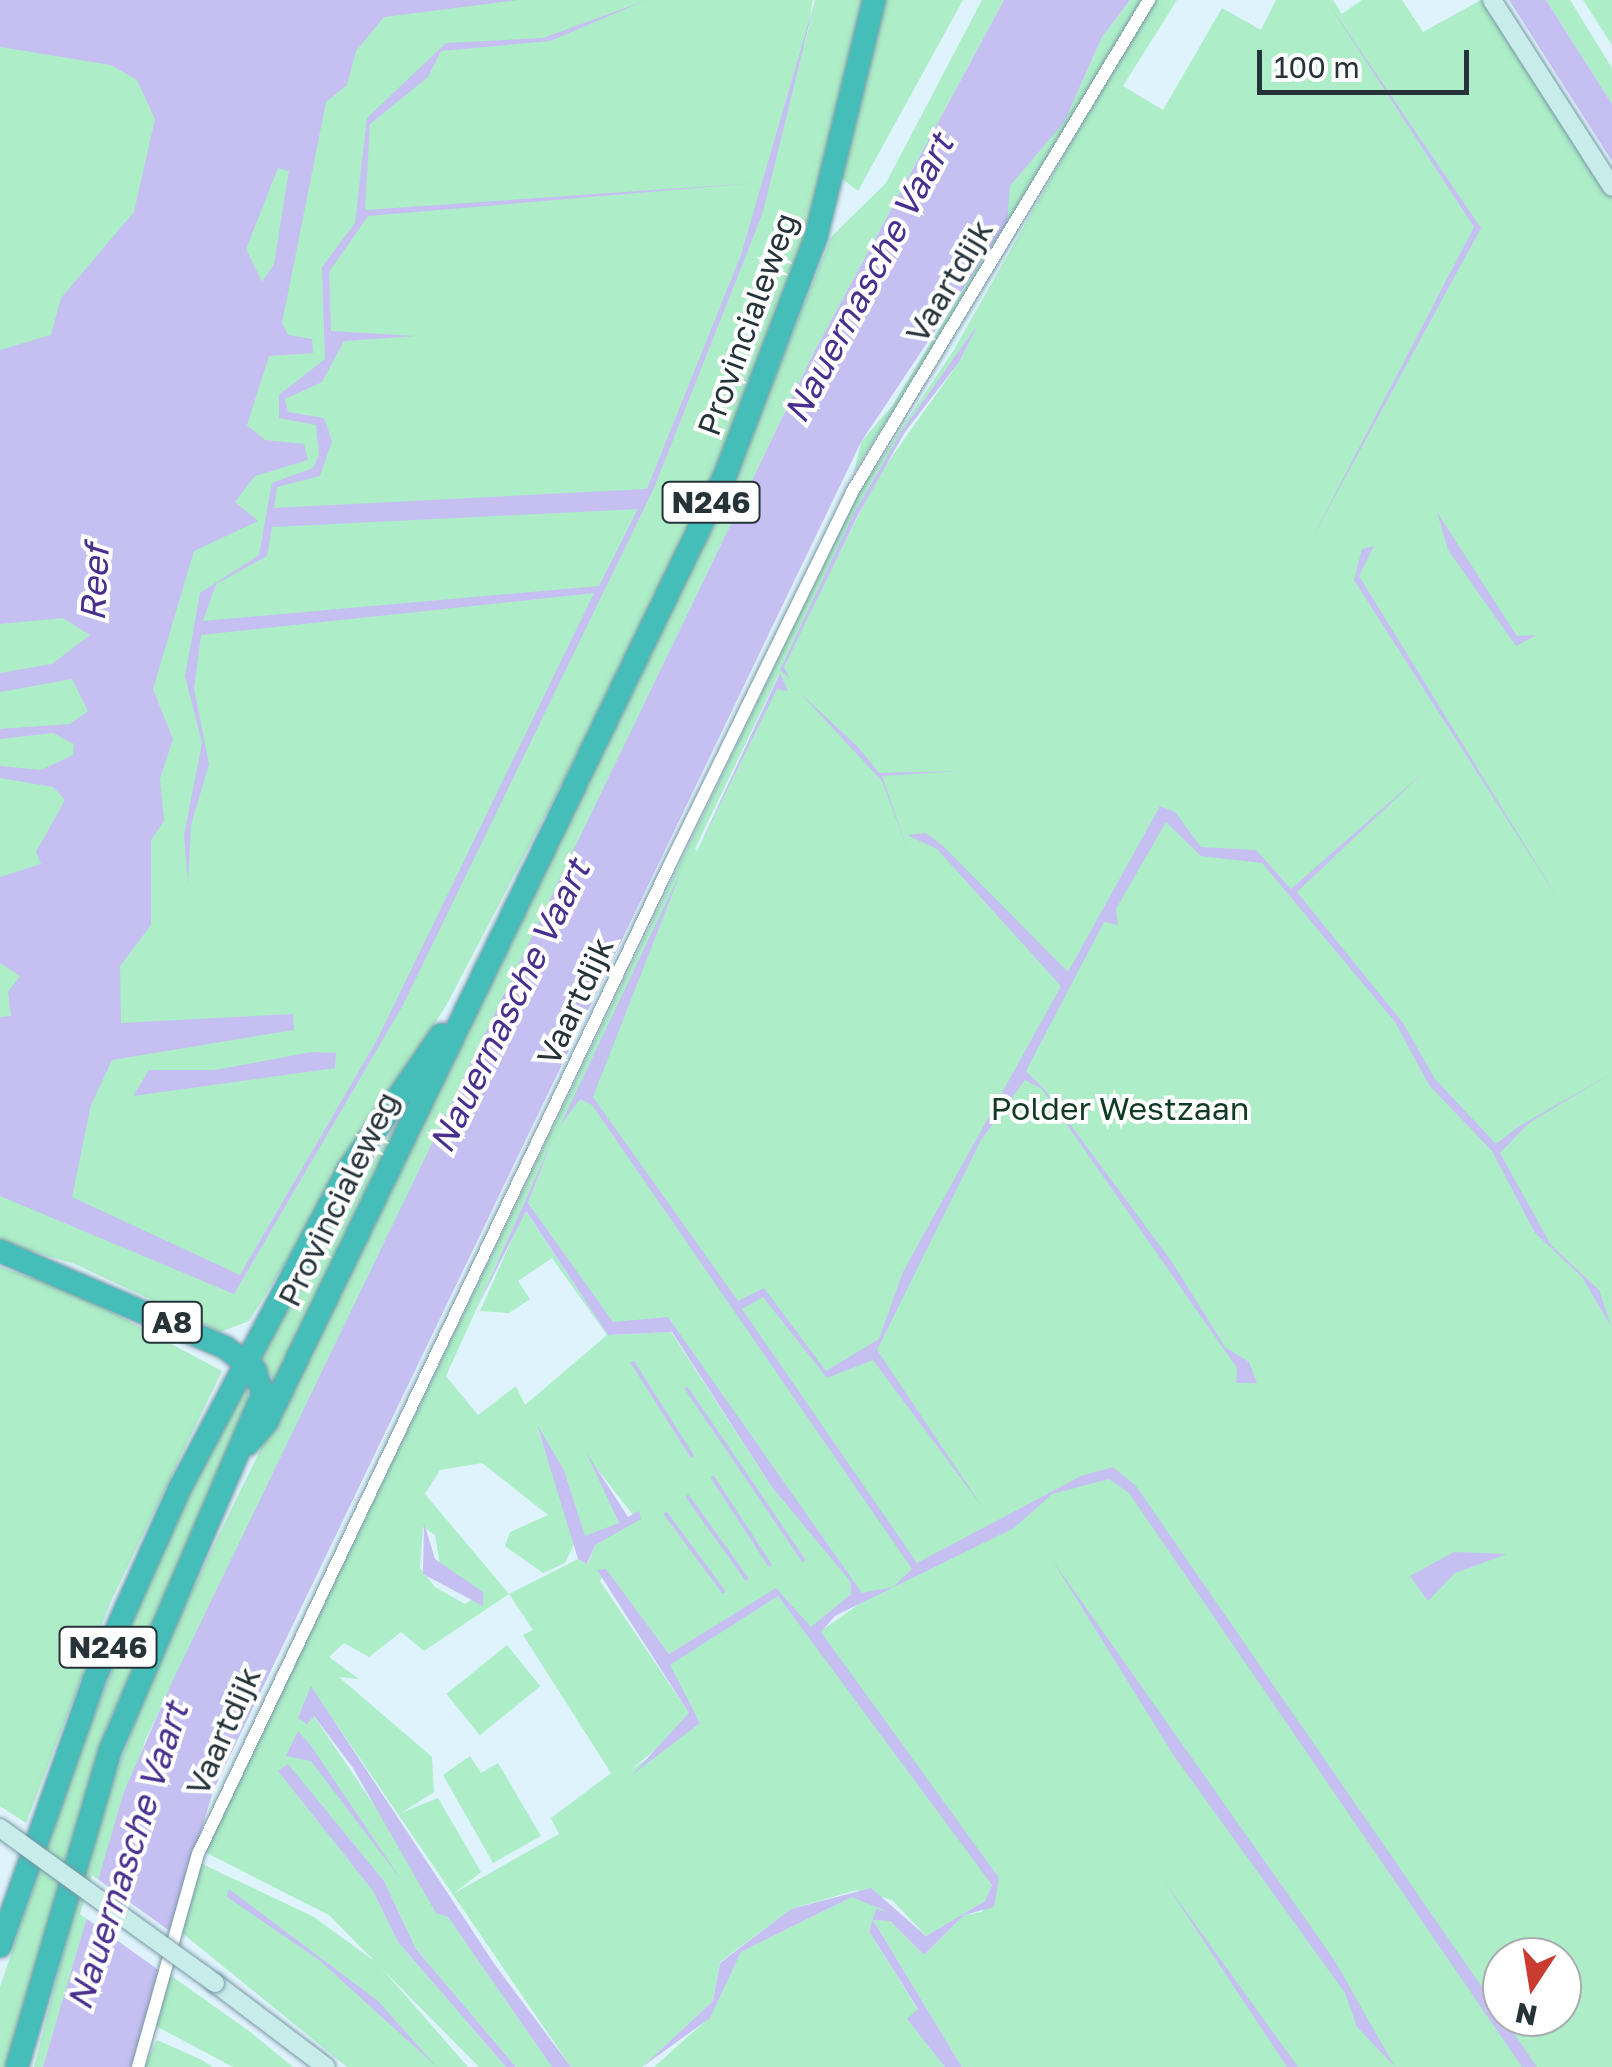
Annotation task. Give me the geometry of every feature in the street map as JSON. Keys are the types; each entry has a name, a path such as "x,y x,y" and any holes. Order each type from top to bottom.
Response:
{"highway":[{"name":"Provincialeweg","path":"248,1444 478,978 775,353 816,237 874,0"},
{"name":"Provincialeweg","path":"246,1362 349,1169 478,978"},
{"name":"A8","path":"0,1251 246,1362 263,1394 248,1444"},
{"name":"N246","path":"0,1946 94,1680 246,1362"},
{"path":"17,2067 110,1751 248,1444"}],"street":[{"name":"Vaartdijk","path":"138,2067 198,1854 852,492 1149,0"},
{"path":"1492,0 1612,187"},
{"path":"0,1828 326,2067"}],"green space":[{"path":"307,0 813,0 803,52 815,0 866,0 810,227 746,407 615,682 447,1004 249,1321 220,1332 75,1264 0,1242 0,40"},
{"path":"883,0 963,0 858,191 841,178"},
{"path":"982,0 1004,0 813,354 145,1741 43,2067 34,2067 92,1840 155,1667 743,455 832,236 886,183"},
{"path":"1130,0 1141,0 1020,211 854,472 861,442 892,406 999,231 1010,186 1064,121 1102,37"},
{"name":"Polder Westzaan","path":"1152,0 1177,0 1123,86 1163,110 1222,8 1261,30 1276,0 1333,0 1342,14 1362,0 1402,0 1423,32 1481,0 1612,197 1612,2067 962,2067 873,1920 890,1921 924,1955 964,1915 982,1912 997,1883 983,1867 992,1885 985,1901 926,1936 892,1900 857,1890 791,1909 720,1962 713,2001 642,2067 571,2067 311,1687 313,1715 426,1881 436,1912 448,1917 552,2067 516,2067 416,1949 384,1881 288,1765 279,1772 373,1891 398,1942 506,2067 479,2067 329,1915 205,1852 856,497 955,348","holes":["979,323 959,362 879,475 780,669 877,473","779,674 782,677 695,849","553,1140 528,1203 618,1332 671,1322 847,1572 862,1602 818,1633 951,1825 778,1596 669,1665 700,1723 629,1771 688,1724 689,1713 600,1581 606,1570 669,1654 776,1589 811,1628 851,1594 850,1580 771,1486 671,1332 608,1335 525,1210 480,1311 509,1313 530,1299 518,1281 552,1258 607,1335 525,1405 516,1386 478,1415 446,1376","537,1427 564,1470 585,1537 619,1524 594,1465 633,1515 595,1545 588,1564 578,1559 509,1594 425,1494 440,1470 482,1463 548,1515 510,1532 505,1546 543,1573 565,1563 576,1540","423,1527 435,1535 440,1566 483,1592 465,1604 435,1587 420,1568","509,1594 533,1630 523,1635 611,1773 551,1818 559,1834 453,1894 481,1872 438,1798 401,1813 434,1792 432,1757 339,1677 359,1679 329,1657 344,1643 369,1657 401,1632 424,1651"]},
{"path":"1546,0 1570,0 1612,68 1612,104"},
{"path":"1583,0 1612,0 1612,45"},
{"path":"404,1111 324,1290 275,1382 256,1355"},
{"path":"0,1267 76,1293 222,1371 111,1601 26,1823 0,1806"},
{"path":"247,1377 249,1419 107,1726 9,2067 0,2067 0,1987 80,1749 167,1537"},
{"path":"507,1645 540,1686 480,1735 446,1694"},
{"path":"470,1756 481,1773 498,1763 541,1836 493,1863 443,1775"},
{"path":"200,1863 314,1917 377,1963 468,2067 347,2067 181,1932"},
{"path":"852,1897 874,1898 891,1913 876,1910 869,1931 918,2010 908,2019 945,2067 654,2067 710,2017 741,1952"},
{"path":"170,1975 293,2067 233,2067 156,2026"},
{"path":"157,2040 200,2059 213,2067 144,2067"}],"water":[{"name":"Reef","path":"0,0 518,0 384,17 356,51 347,85 326,102 282,323 288,335 312,339 313,353 269,356 247,425 265,440 304,444 308,460 255,476 235,502 258,521 194,551 153,689 173,739 160,779 164,821 151,840 151,925 120,966 121,1023 293,1014 294,1030 112,1060 91,1105 72,1197 240,1275 377,1040 594,593 201,635 194,689 209,764 191,825 188,884 184,835 202,743 185,676 200,593 259,555 272,483 313,468 319,455 316,425 279,418 279,395 325,359 322,267 355,223 367,118 446,43 543,38 647,0 550,41 441,51 428,77 370,124 365,210 755,183 368,216 329,272 331,331 416,336 344,341 322,382 285,399 288,412 324,418 332,441 320,476 277,487 274,508 647,489 741,255 815,0 763,212 654,488 403,1005 234,1294 0,1196 0,1017 11,1016 8,992 20,976 0,963 0,877 41,864 36,852 65,800 53,787 0,778 0,766 41,770 73,755 74,744 53,733 0,739 0,729 70,724 88,711 72,679 0,692 0,673 52,664 90,635 63,618 0,624 0,350 51,335 61,298 134,212 155,119 137,80 111,65 0,47","holes":["278,168 289,171 274,264 262,282 246,249","638,509 599,586 203,621 216,584 267,556 272,527"]},
{"name":"Nauernasche Vaart","path":"1004,0 1130,0 1102,37 1064,122 1010,186 1007,223 861,442 213,1791 131,2067 43,2067 124,1792 173,1680 813,354"},
{"path":"1326,0 1481,228 1309,544 1474,227"},
{"path":"1509,0 1546,0 1612,104 1612,161"},
{"path":"979,323 959,362 905,432 858,515 784,667 790,679 780,670 854,513 902,431"},
{"path":"1437,512 1517,636 1537,635 1516,646 1448,550"},
{"path":"1374,546 1359,576 1560,902 1354,580 1362,549"},
{"path":"780,673 788,691 777,689 697,851"},
{"path":"799,692 858,747 879,773 960,771 882,776 908,851 882,781"},
{"path":"1424,772 1297,892 1403,1023 1435,1079 1496,1144 1518,1127 1612,1073 1529,1123 1500,1153 1551,1245 1599,1290 1612,1328 1582,1277 1535,1233 1492,1151 1429,1085 1395,1022 1262,863 1201,856 1166,822 1116,909 1118,925 1104,922 1026,1071 1044,1089 1172,1262 1225,1347 1249,1362 1257,1383 1236,1383 1237,1368 1042,1089 1025,1080 981,1140 877,1350 983,1508 873,1360 827,1378 763,1297 742,1309 917,1563 1081,1476 1113,1467 1136,1486 1482,1987 1482,2009 1129,1493 1109,1479 1052,1494 1014,1528 835,1616 821,1632 999,1878 994,1907 964,1915 924,1955 890,1921 873,1920 962,2067 945,2067 907,2019 918,2009 869,1931 876,1909 889,1912 852,1897 741,1952 710,2018 642,2067 713,2001 720,1963 791,1909 871,1888 926,1936 985,1901 992,1885 778,1596 670,1665 700,1723 632,1775 689,1713 597,1570 606,1569 669,1654 776,1588 811,1627 851,1594 850,1581 771,1486 672,1332 608,1335 526,1211 477,1308 553,1139 528,1203 613,1322 668,1317 862,1593 893,1587 912,1569 592,1105 580,1099 560,1126 682,869 593,1097 738,1301 764,1288 826,1371 879,1339 903,1272 1061,986 937,849 907,835 926,833 943,846 1068,972 1160,806 1175,812 1201,847 1256,850 1291,889"},
{"path":"312,1052 336,1053 335,1068 133,1096 149,1070 215,1070"},
{"path":"537,1425 564,1470 585,1536 619,1523 586,1452 628,1517 639,1511 641,1519 595,1545 587,1564 578,1559"},
{"path":"424,1523 435,1559 483,1592 483,1606 423,1574"},
{"path":"1454,1552 1507,1554 1455,1573 1428,1601 1410,1576"},
{"path":"1053,1561 1335,1961 1395,2067 1357,2027 1345,1993 1174,1756"},
{"path":"311,1686 495,1965 571,2067 552,2067 448,1917 436,1913 353,1768 314,1716 307,1724 298,1718"},
{"path":"298,1731 402,1881 311,1761 286,1756"},
{"path":"288,1764 384,1881 416,1949 516,2067 506,2067 398,1942 373,1891 278,1771"},
{"path":"1164,1881 1298,2067 1287,2067"},
{"path":"229,1889 378,2001 437,2067 319,1960 227,1897"},
{"path":"1501,2037 1516,2037 1537,2067 1522,2067"}],"pier":[{"path":"92,1875 171,1932 160,1971 80,1914"}],"waterway":[{"path":"633,1363 692,1456"},
{"path":"687,1389 803,1560"},
{"path":"713,1478 769,1564"},
{"path":"688,1497 746,1578"},
{"path":"666,1514 723,1591"}]}
